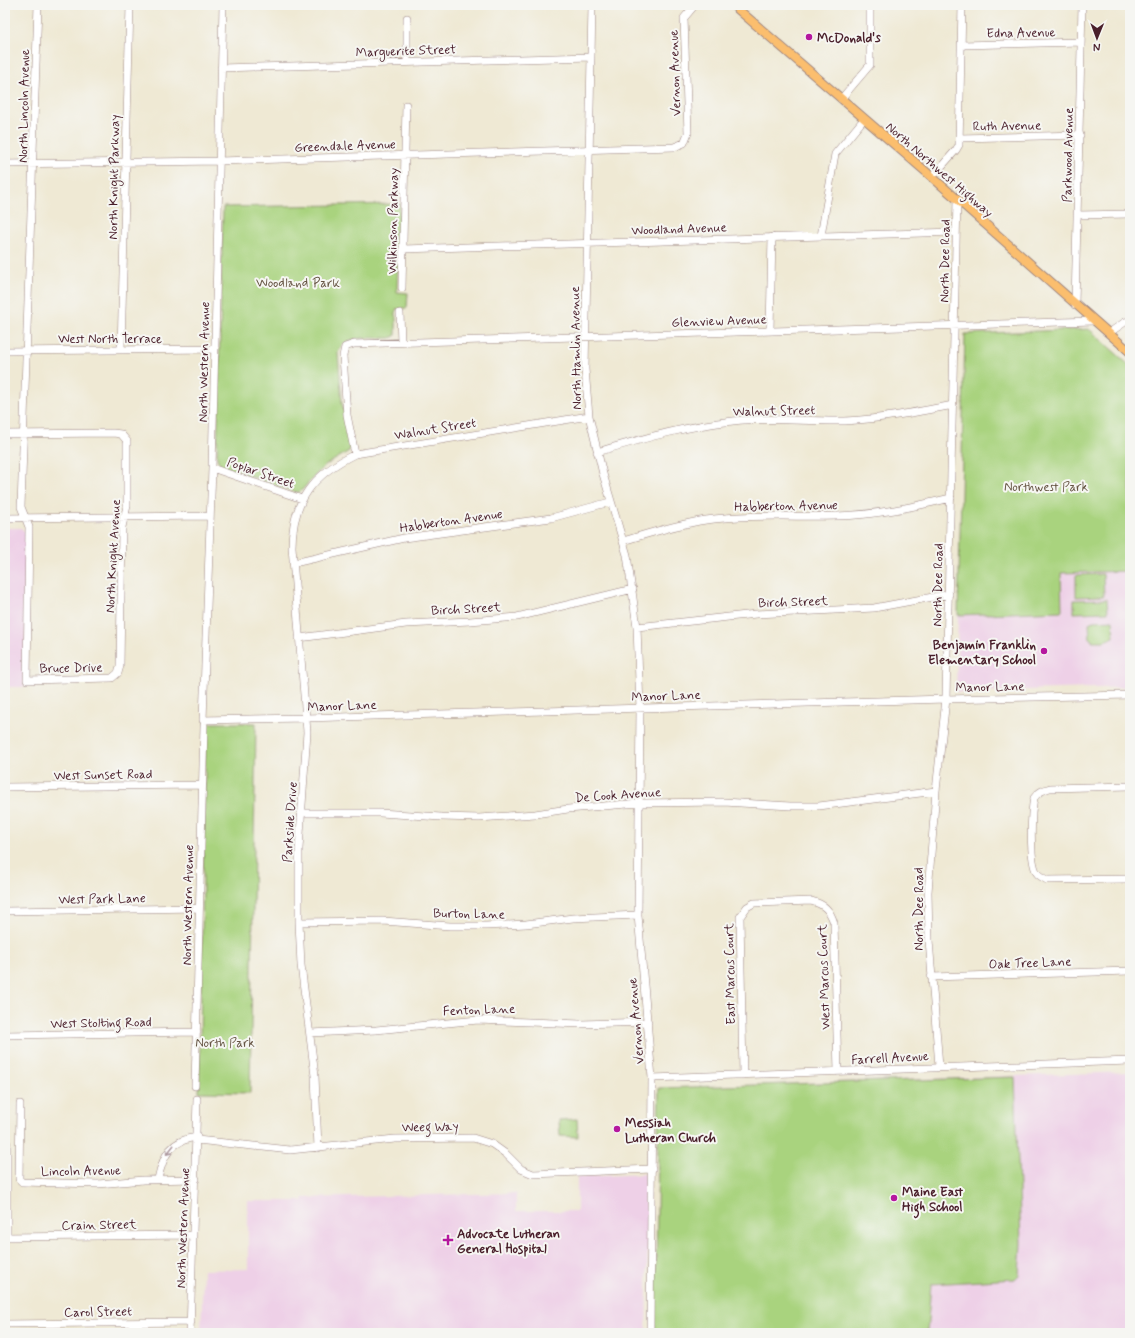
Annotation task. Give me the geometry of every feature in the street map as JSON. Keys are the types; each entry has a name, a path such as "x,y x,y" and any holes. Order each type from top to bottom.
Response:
{"main road":[{"name":"North Northwest Highway","path":"733,5 932,177 1130,352"}],"street":[{"name":"North Lincoln Avenue","path":"27,680 29,527 21,507 34,164 38,5"},
{"name":"North Knight Parkway","path":"121,350 130,5"},
{"name":"North Western Avenue","path":"195,1086 203,722 212,468 223,5"},
{"name":"North Hamlin Avenue","path":"592,5 584,336 589,416 610,502 623,541 633,589 637,628 640,708"},
{"name":"Vernon Avenue","path":"684,142 688,133 684,18 695,5"},
{"path":"841,99 870,65 870,5"},
{"path":"932,177 956,150 959,138 962,5"},
{"name":"Parkwood Avenue","path":"1076,305 1082,5"},
{"path":"407,18 407,62"},
{"name":"Edna Avenue","path":"962,45 1081,42"},
{"name":"Marguerite Street","path":"221,68 591,56"},
{"name":"Wilkinson Parkway","path":"402,288 406,105"},
{"path":"821,236 836,154 864,119"},
{"name":"Ruth Avenue","path":"959,138 1080,135"},
{"name":"Greendale Avenue","path":"5,164 219,161 674,147 684,142"},
{"name":"North Dee Road","path":"939,1066 931,977 928,892 936,791 946,699 957,199"},
{"path":"1078,216 1130,214"},
{"name":"Woodland Avenue","path":"403,249 956,232"},
{"path":"770,330 772,237"},
{"path":"400,312 401,342"},
{"name":"Glenview Avenue","path":"355,454 347,415 342,356 345,347 354,344 1094,320"},
{"path":"1109,333 1130,320"},
{"name":"West North Terrace","path":"5,351 215,349"},
{"name":"Walnut Street","path":"597,452 677,430 716,424 764,420 862,420 953,405"},
{"name":"Walnut Street","path":"302,499 311,485 326,470 355,454 589,416"},
{"name":"North Knight Avenue","path":"24,434 113,432 125,437 128,446 127,506 124,516 120,666 115,675"},
{"path":"5,434 24,434"},
{"name":"Poplar Street","path":"212,468 302,499"},
{"name":"Habberton Avenue","path":"623,541 663,529 705,520 774,515 857,515 893,511 951,498"},
{"name":"Parkside Drive","path":"302,499 297,511 293,528 294,563 307,741 298,874 299,922 301,965 315,1076 318,1148"},
{"name":"Habberton Avenue","path":"294,563 404,538 551,518 610,502"},
{"path":"5,518 210,516"},
{"name":"Birch Street","path":"299,638 400,624 517,617 633,589"},
{"name":"Birch Street","path":"637,628 762,613 874,608 949,594"},
{"name":"Bruce Drive","path":"27,680 108,679 115,675"},
{"name":"Manor Lane","path":"203,722 946,699 1130,695"},
{"name":"Vernon Avenue","path":"640,708 638,915 652,1078 650,1333"},
{"name":"West Sunset Road","path":"5,787 202,785"},
{"path":"1130,786 1050,788 1044,790 1037,794 1034,798 1031,835 1034,866 1037,873 1046,880 1130,879"},
{"name":"De Cook Avenue","path":"301,813 374,812 479,818 535,814 568,809 639,803 724,802 790,806 819,806 936,791"},
{"name":"West Marcus Court","path":"778,902 811,901 819,903 830,912 834,923 838,1072"},
{"name":"East Marcus Court","path":"743,1075 740,917 747,907 754,903 778,902"},
{"name":"West Park Lane","path":"5,911 199,908"},
{"name":"Burton Lane","path":"299,922 371,921 450,926 486,926 526,924 573,918 638,915"},
{"name":"Oak Tree Lane","path":"931,977 1130,971"},
{"name":"Fenton Lane","path":"310,1033 376,1030 478,1020 581,1024 648,1022"},
{"name":"West Stolting Road","path":"5,1035 197,1032"},
{"name":"Farrell Avenue","path":"652,1078 1130,1060"},
{"name":"North Western Avenue","path":"190,1333 196,1179 197,1100"},
{"name":"Lincoln Avenue","path":"20,1104 19,1179 22,1182 98,1184 158,1179 196,1179"},
{"path":"158,1179 161,1163 168,1152 182,1140 197,1138"},
{"name":"Weeg Way","path":"197,1138 290,1150 395,1139 473,1138 492,1144 506,1154 521,1169 533,1174 652,1169"},
{"path":"5,1144 7,1144 6,1237"},
{"path":"7,1167 19,1166"},
{"name":"Crain Street","path":"6,1237 193,1235"},
{"name":"Carol Street","path":"5,1324 191,1322"}],"shaded area":[{"path":"5,528 21,528 28,535 24,687 5,687"},
{"name":"Benjamin Franklin Elementary School","path":"1130,571 1130,687 956,692 958,615 1062,611 1061,573"},
{"name":"Maine East High School","path":"1130,1072 1130,1333 655,1333 659,1088"},
{"name":"Advocate Lutheran General Hospital","path":"649,1174 646,1333 201,1333 203,1270 248,1269 248,1201 303,1201 304,1198 516,1193 516,1211 577,1211 577,1177"}],"green space":[{"name":"Woodland Park","path":"400,204 397,292 408,293 407,308 396,309 396,335 391,338 360,338 346,342 338,353 342,403 350,445 349,451 323,467 300,492 295,492 220,465 217,458 223,207"},
{"name":"Northwest Park","path":"1089,329 1130,366 1130,571 1061,573 1062,611 958,615 965,334"},
{"path":"1103,574 1104,596 1076,597 1076,575"},
{"path":"1107,599 1108,612 1074,613 1074,600"},
{"path":"1113,620 1114,637 1104,641 1093,641 1090,639 1089,623 1093,621"},
{"name":"North Park","path":"206,723 256,723 250,1093 199,1092"},
{"name":"Maine East High School","path":"1015,1077 1021,1243 1019,1275 1015,1279 931,1284 927,1333 655,1333 659,1088"},
{"path":"577,1119 578,1137 560,1136 559,1120"}],"place":[{"name":"McDonald's","path":"809,37"},
{"name":"Benjamin Franklin Elementary School","path":"1044,651"},
{"name":"Messiah Lutheran Church","path":"617,1129"},
{"name":"Maine East High School","path":"894,1198"},
{"name":"Advocate Lutheran General Hospital","path":"448,1240"}]}
